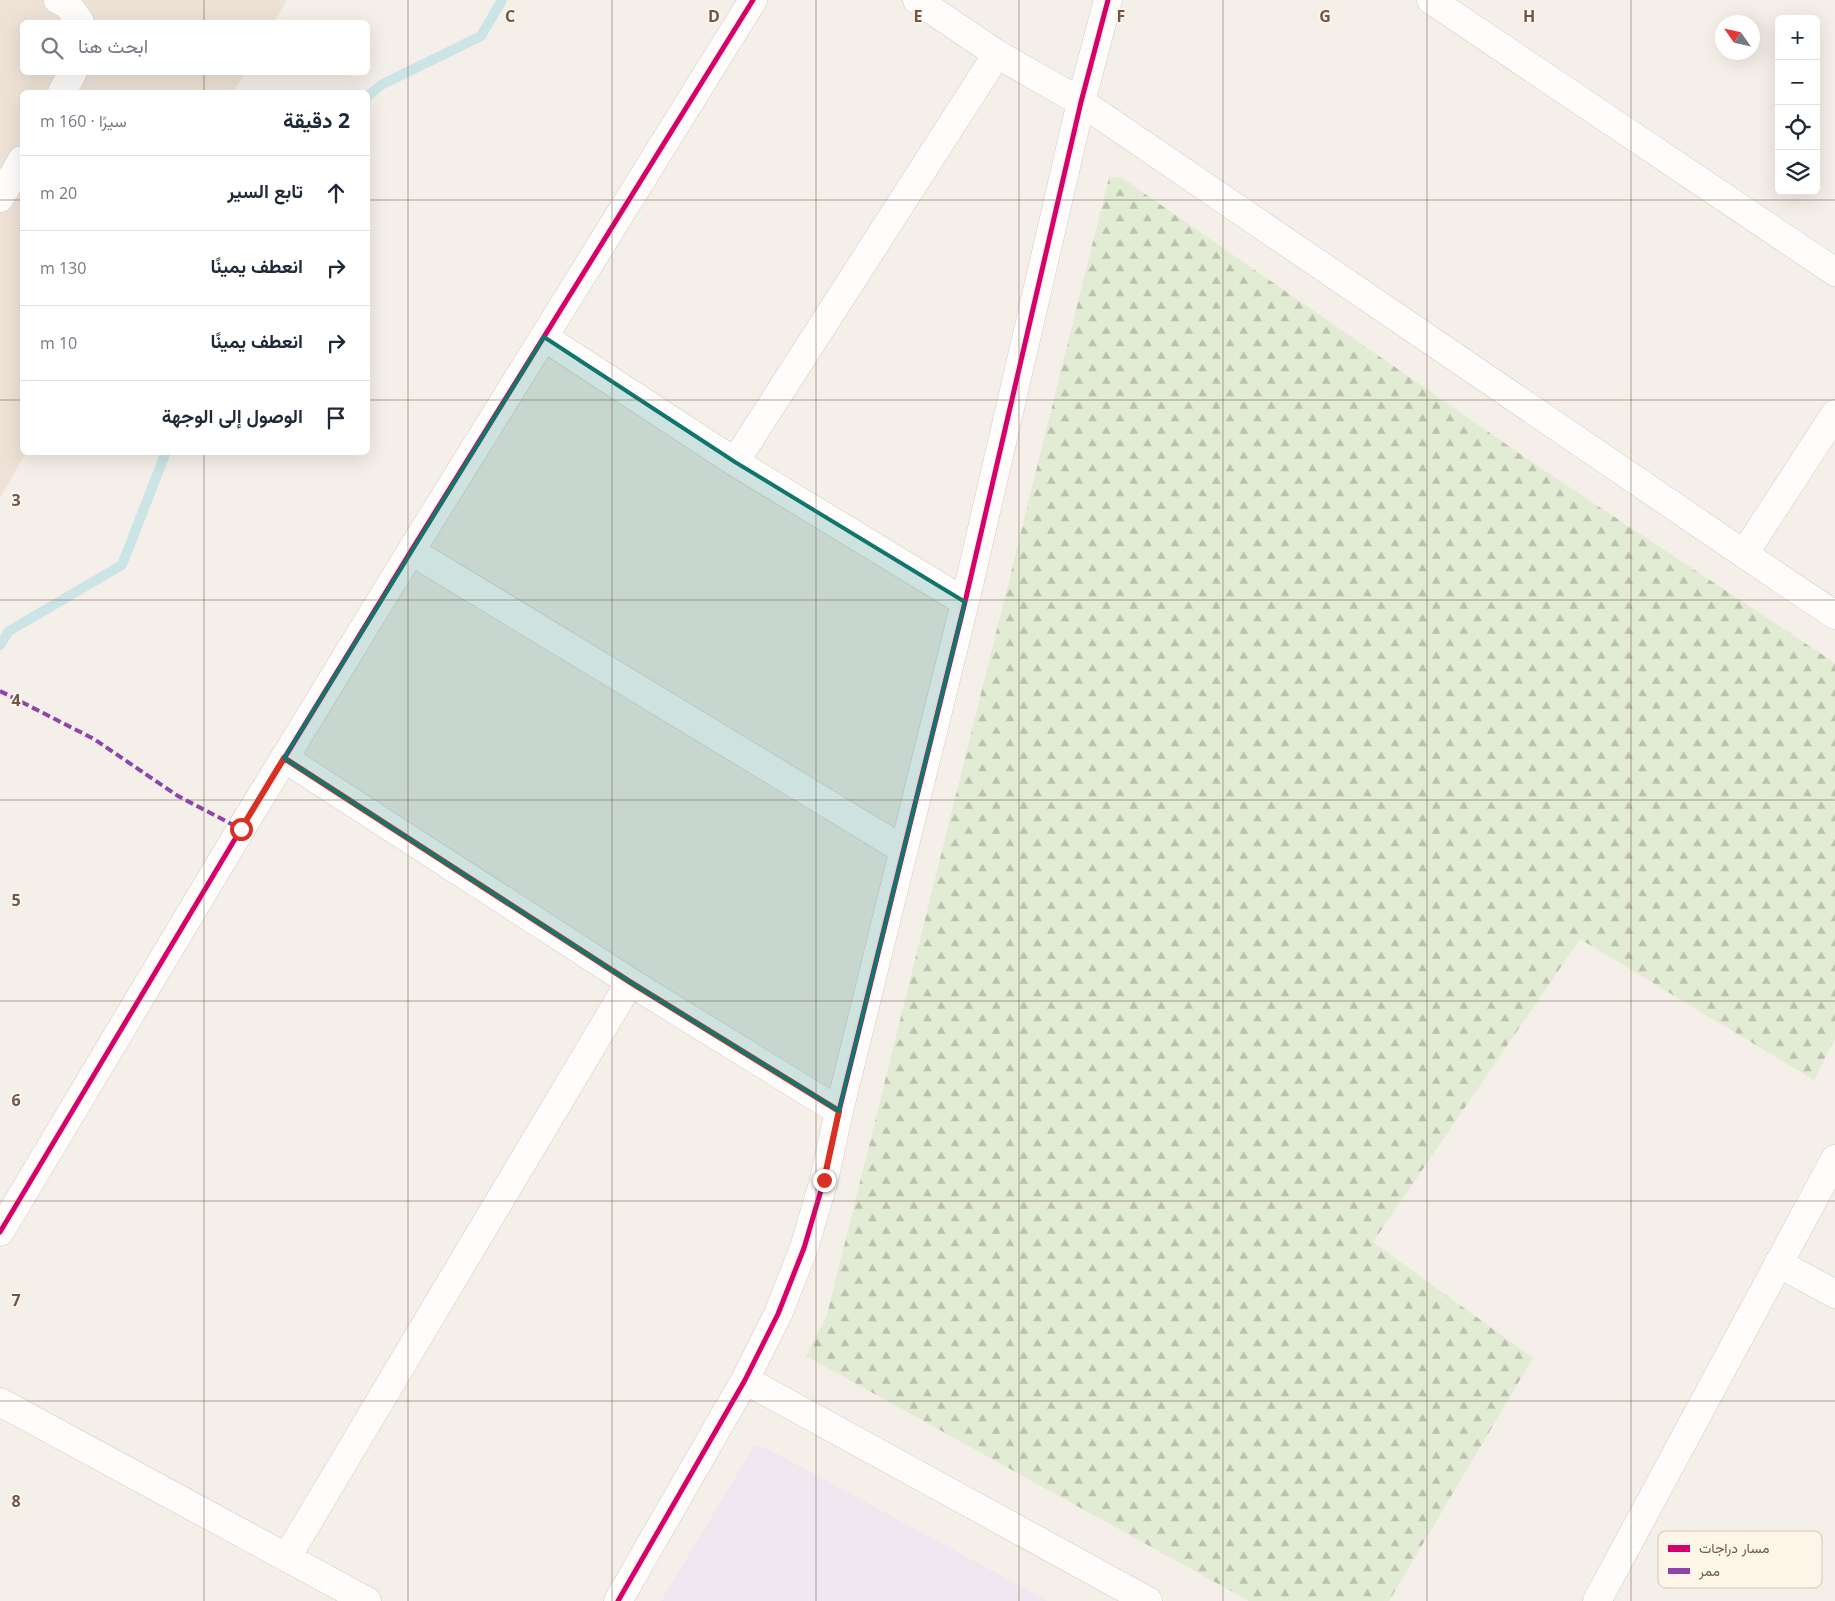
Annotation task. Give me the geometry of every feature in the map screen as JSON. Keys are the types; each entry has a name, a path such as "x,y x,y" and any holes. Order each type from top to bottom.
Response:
{"street":[{"path":"58,0 68,6 78,20"},
{"path":"0,1232 284,758 753,0"},
{"path":"917,0 997,54 1081,102 1835,615"},
{"path":"618,1601 745,1380 778,1314 804,1248 824,1180 839,1111 965,602 1081,102 1108,0"},
{"path":"1431,0 1835,272"},
{"path":"735,462 997,54"},
{"path":"63,90 71,75"},
{"path":"0,198 20,163"},
{"path":"544,337 735,462 965,602"},
{"path":"1744,554 1835,414"},
{"path":"411,551 904,850"},
{"path":"284,758 630,982 839,1111"},
{"path":"287,1558 630,982"},
{"path":"1597,1601 1835,1159"},
{"path":"1778,1263 1835,1294"},
{"path":"745,1380 1148,1601"},
{"path":"0,1402 367,1601"}],"highlighted area":[{"path":"544,337 735,462 965,602 839,1111 630,982 284,758"}],"shaded area":[{"path":"0,0 287,0 275,20 20,20 20,75 244,75 234,90 20,90 20,455 25,455 0,498"},
{"path":"755,1446 766,1448 1048,1601 661,1601"}],"green space":[{"path":"1109,177 1122,178 1536,465 1835,663 1835,1038 1814,1080 1580,939 1373,1242 1533,1358 1389,1601 1249,1601 806,1356 827,1315"}],"waterway":[{"path":"370,94 381,85 481,36 502,0"},
{"path":"0,645 9,631 122,565 165,455"}],"marked path":[{"path":"0,691 94,739 178,796 241,829"}],"cycle path":[{"path":"0,1232 241,829 753,0"},
{"path":"618,1601 745,1380 778,1314 804,1248 824,1180 839,1111 965,602 1081,102 1108,0"}],"route":[{"path":"241,829 284,758 630,982 839,1111 824,1180"}]}
